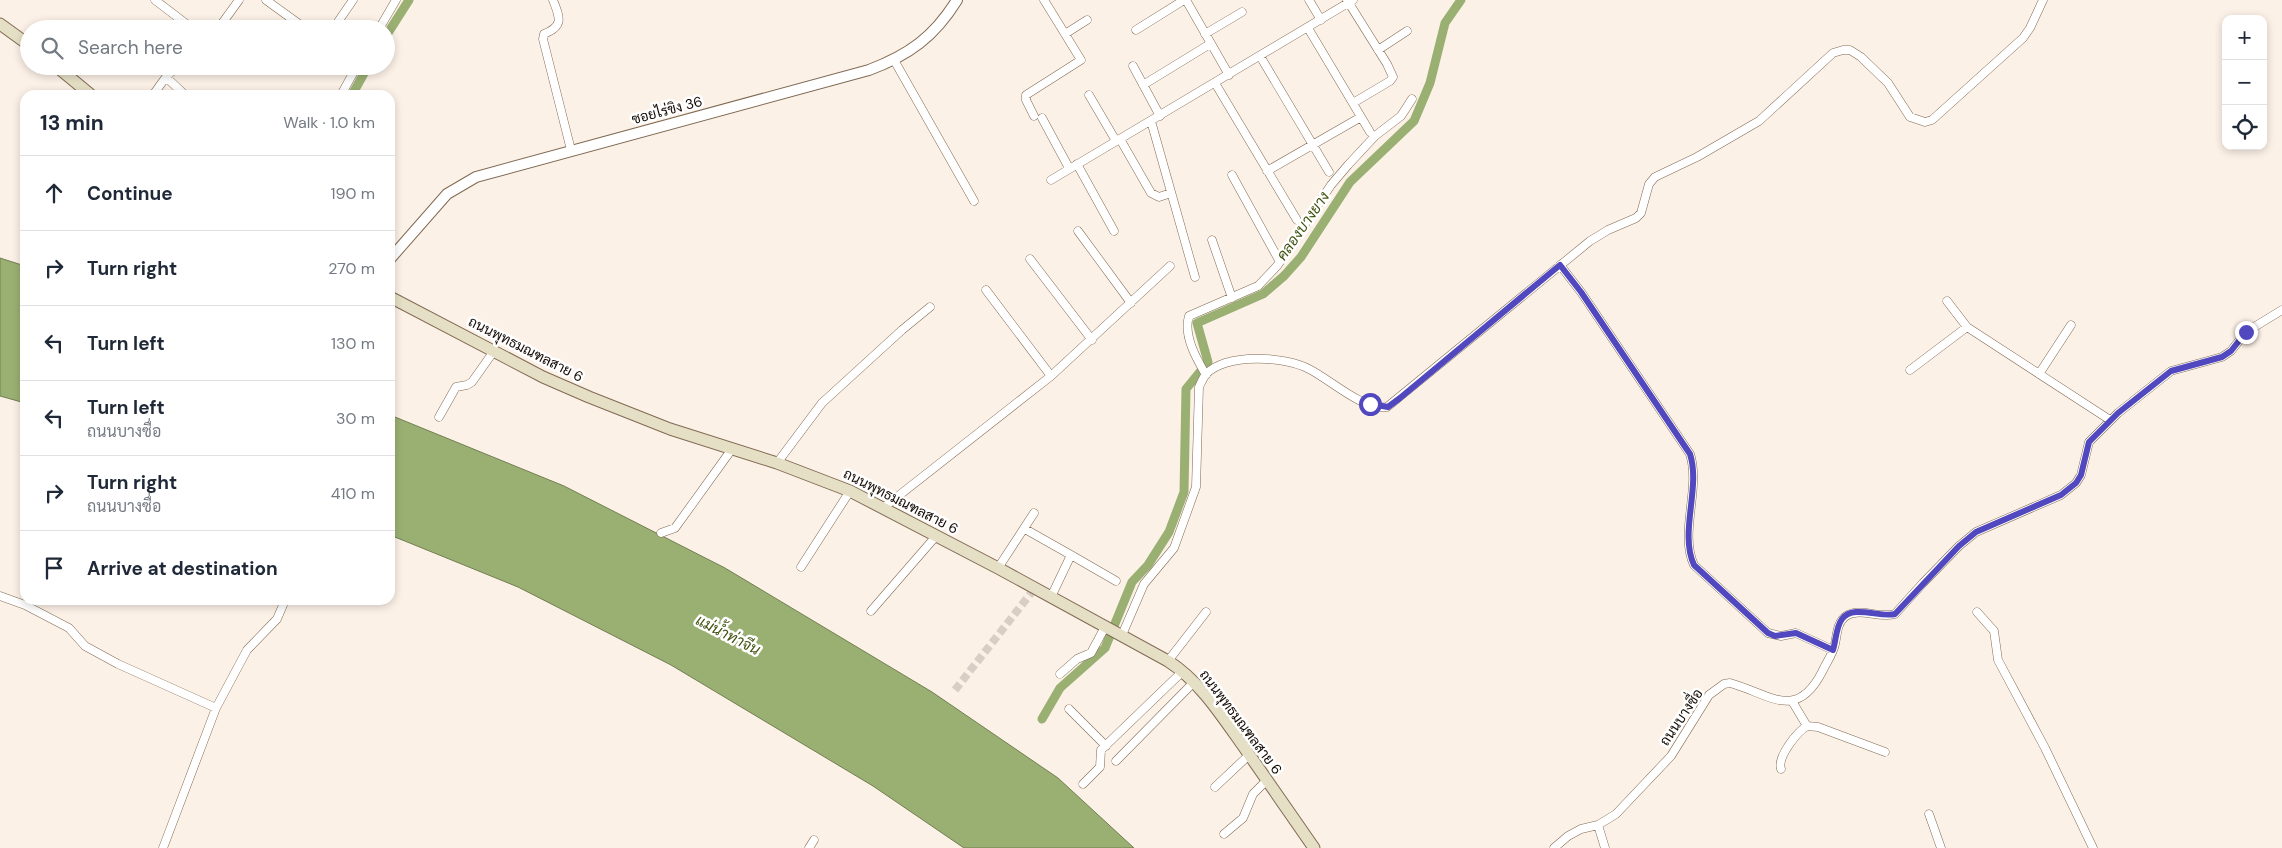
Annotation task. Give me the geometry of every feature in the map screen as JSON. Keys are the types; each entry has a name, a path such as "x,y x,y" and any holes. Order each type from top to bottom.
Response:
{"main road":[{"path":"0,24 20,38"},
{"path":"67,75 85,90"},
{"name":"ถนนพุทธมณฑลสาย 6","path":"395,300 543,377 588,397 670,429 776,463 850,491 937,535 1168,661 1184,671 1194,682 1249,755 1314,848"}],"street":[{"path":"155,0 181,20"},
{"path":"225,20 239,0"},
{"path":"266,0 294,20"},
{"path":"339,20 353,0"},
{"path":"384,20 396,0"},
{"path":"553,0 560,18 559,22 552,31 544,34 543,39 571,150"},
{"name":"ซอยไร่ขิง 36","path":"395,253 448,194 476,177 868,70 894,60 932,33 957,0"},
{"path":"1136,30 1185,0 1229,75"},
{"path":"1309,0 1321,20"},
{"path":"1122,636 1144,584 1174,548 1192,500 1196,487 1198,396 1199,387 1205,373 1223,365 1242,360 1290,362 1310,369 1355,398 1377,406 1388,407 1590,241 1608,230 1636,218 1641,213 1649,184 1655,177 1697,157 1759,121 1833,53 1850,50 1861,57 1888,83 1910,117 1925,122 1932,120 2022,38 2030,28 2043,0"},
{"path":"1048,1 1081,60 1026,95 1026,100 1069,168"},
{"path":"1051,180 1308,28 1349,1 1392,77 1390,81 1352,103"},
{"path":"1205,34 1242,12"},
{"path":"1065,34 1087,20"},
{"path":"1308,28 1370,132"},
{"path":"1378,50 1407,31"},
{"path":"1143,85 1210,44"},
{"path":"1260,56 1329,172"},
{"path":"894,60 974,201"},
{"path":"1132,66 1160,116"},
{"path":"344,90 352,75"},
{"path":"157,90 166,77 180,90"},
{"path":"1215,83 1296,220"},
{"path":"1089,95 1151,194 1159,197 1171,194"},
{"path":"1205,373 1197,358 1187,328 1189,316 1194,312 1258,286 1280,262 1331,185 1376,136 1401,116 1412,99"},
{"path":"1267,170 1361,117"},
{"path":"1151,121 1195,277"},
{"path":"1077,164 1114,231"},
{"path":"1232,175 1280,262"},
{"path":"1078,231 1131,303"},
{"path":"1212,240 1232,298"},
{"path":"1030,259 1092,340"},
{"path":"1560,265 1581,292 1690,454 1693,482 1689,550 1694,565 1768,633 1781,636 1796,633 1833,650"},
{"path":"883,508 1051,376 1170,266"},
{"path":"986,290 1051,376"},
{"path":"1947,301 1967,327 2110,420"},
{"path":"776,463 822,403 930,307"},
{"path":"1807,726 1793,703 1814,687 1833,650 1842,620 1848,615 1860,612 1889,616 1895,614 1959,546 1976,532 2061,495 2069,489 2081,475 2089,442 2110,420 2171,371 2222,357 2231,351 2246,332 2282,310"},
{"path":"2039,374 2071,325"},
{"path":"1910,370 1967,327"},
{"path":"439,417 456,387 472,382 494,351"},
{"path":"661,533 675,528 732,449"},
{"path":"801,567 850,491"},
{"path":"998,568 1034,513"},
{"path":"1025,529 1116,581"},
{"path":"871,611 937,535"},
{"path":"1051,597 1071,555"},
{"path":"0,596 20,603"},
{"path":"25,605 68,628 85,646 118,664 216,708"},
{"path":"163,848 216,708 247,650 277,619 283,605"},
{"path":"1168,661 1206,612"},
{"path":"1977,612 1994,631 1998,660 2045,748 2093,848"},
{"path":"1060,674 1078,659 1091,653 1105,627"},
{"path":"1083,784 1100,767 1100,753 1106,746 1184,671"},
{"path":"1116,761 1194,682"},
{"name":"ถนนบางซื่อ","path":"1554,848 1568,836 1581,829 1598,825 1616,814 1671,756 1702,704 1716,689 1730,683 1760,695 1793,703"},
{"path":"1069,709 1106,746"},
{"path":"1782,769 1781,760 1789,745 1799,732 1807,726 1818,727 1885,752"},
{"path":"1215,787 1249,755"},
{"path":"1224,834 1243,818 1253,794 1267,780"},
{"path":"1929,814 1941,848"},
{"path":"1598,825 1606,848"},
{"path":"809,848 814,840"}],"water":[{"path":"0,258 20,264 20,402 0,396"},
{"name":"แม่น้ำท่าจีน","path":"395,417 564,486 725,568 932,692 1058,778 1134,848 964,848 873,786 671,665 518,587 395,537"}],"waterway":[{"path":"395,22 409,0"},
{"name":"คลองบางยาง","path":"1042,719 1060,688 1105,648 1132,582 1148,565 1169,532 1184,492 1186,389 1208,362 1197,323 1263,294 1284,276 1301,257 1350,182 1414,121 1430,83 1445,23 1461,0"},
{"path":"355,90 363,75"}],"tunnel":[{"path":"955,690 1035,588"}],"route":[{"path":"1370,404 1382,408 1388,407 1560,265 1581,292 1690,454 1693,482 1689,550 1694,565 1768,633 1775,636 1796,633 1833,650 1838,629 1842,620 1848,615 1860,612 1889,616 1895,614 1959,546 1976,532 2061,495 2076,483 2081,475 2089,442 2118,413 2171,371 2222,357 2231,351 2246,332"}]}
